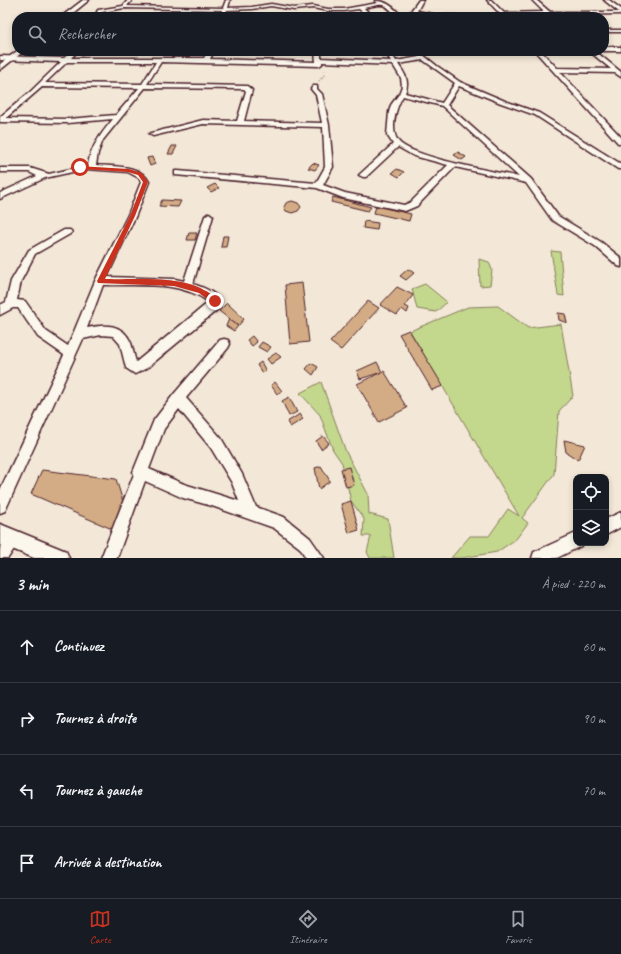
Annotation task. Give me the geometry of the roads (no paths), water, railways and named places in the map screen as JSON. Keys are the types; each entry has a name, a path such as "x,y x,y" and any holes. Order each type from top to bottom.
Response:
{"street":[{"path":"70,12 86,0"},
{"path":"124,7 130,0"},
{"path":"224,12 228,0"},
{"path":"375,0 384,3 396,12"},
{"path":"414,12 421,0"},
{"path":"489,0 501,12"},
{"path":"534,0 548,12"},
{"path":"606,0 621,12"},
{"path":"99,12 124,7 226,9 252,8 271,5 294,9 313,7 328,10 348,10 384,3"},
{"path":"360,8 365,12"},
{"path":"609,13 621,12"},
{"path":"609,31 621,31"},
{"path":"609,49 621,50"},
{"path":"0,68 15,56"},
{"path":"0,120 41,85 69,56"},
{"path":"206,60 208,56"},
{"path":"318,56 319,62"},
{"path":"390,56 404,78 405,89 394,105 392,112 391,135 397,144 417,154 453,164 528,181"},
{"path":"542,56 621,141"},
{"path":"598,56 621,76"},
{"path":"0,58 394,63 423,58 458,83 503,102 537,114 621,167"},
{"path":"92,167 94,153 105,132 144,85 160,59"},
{"path":"555,70 616,71"},
{"path":"444,105 458,83"},
{"path":"41,85 246,87 249,90 240,122"},
{"path":"315,87 314,89 319,94 326,125 329,167 318,186"},
{"path":"402,94 444,105 528,181 555,218 598,244 621,263"},
{"path":"0,120 62,122 119,117"},
{"path":"153,134 197,122 326,125"},
{"path":"363,175 397,144"},
{"path":"178,173 318,186 343,195 405,208 414,204 453,164"},
{"path":"0,196 44,176 56,175 80,167 129,170 140,174 145,182 130,222 100,281 79,335 0,506"},
{"path":"0,170 30,170 44,176"},
{"path":"187,286 209,216"},
{"path":"11,304 16,281 32,252 67,232"},
{"path":"79,335 105,330 117,332 123,338 128,348 130,364 133,368 138,367 213,307 215,301 202,291 174,283 100,281"},
{"path":"0,311 11,304 21,304 42,334 70,353"},
{"path":"109,558 140,472 159,425 178,398 224,344"},
{"path":"178,398 216,443 237,479 250,512"},
{"path":"140,472 183,491 279,522 305,543 316,558"},
{"path":"609,526 621,520"},
{"path":"0,556 6,537 59,558"},
{"path":"540,558 573,542"}]}
